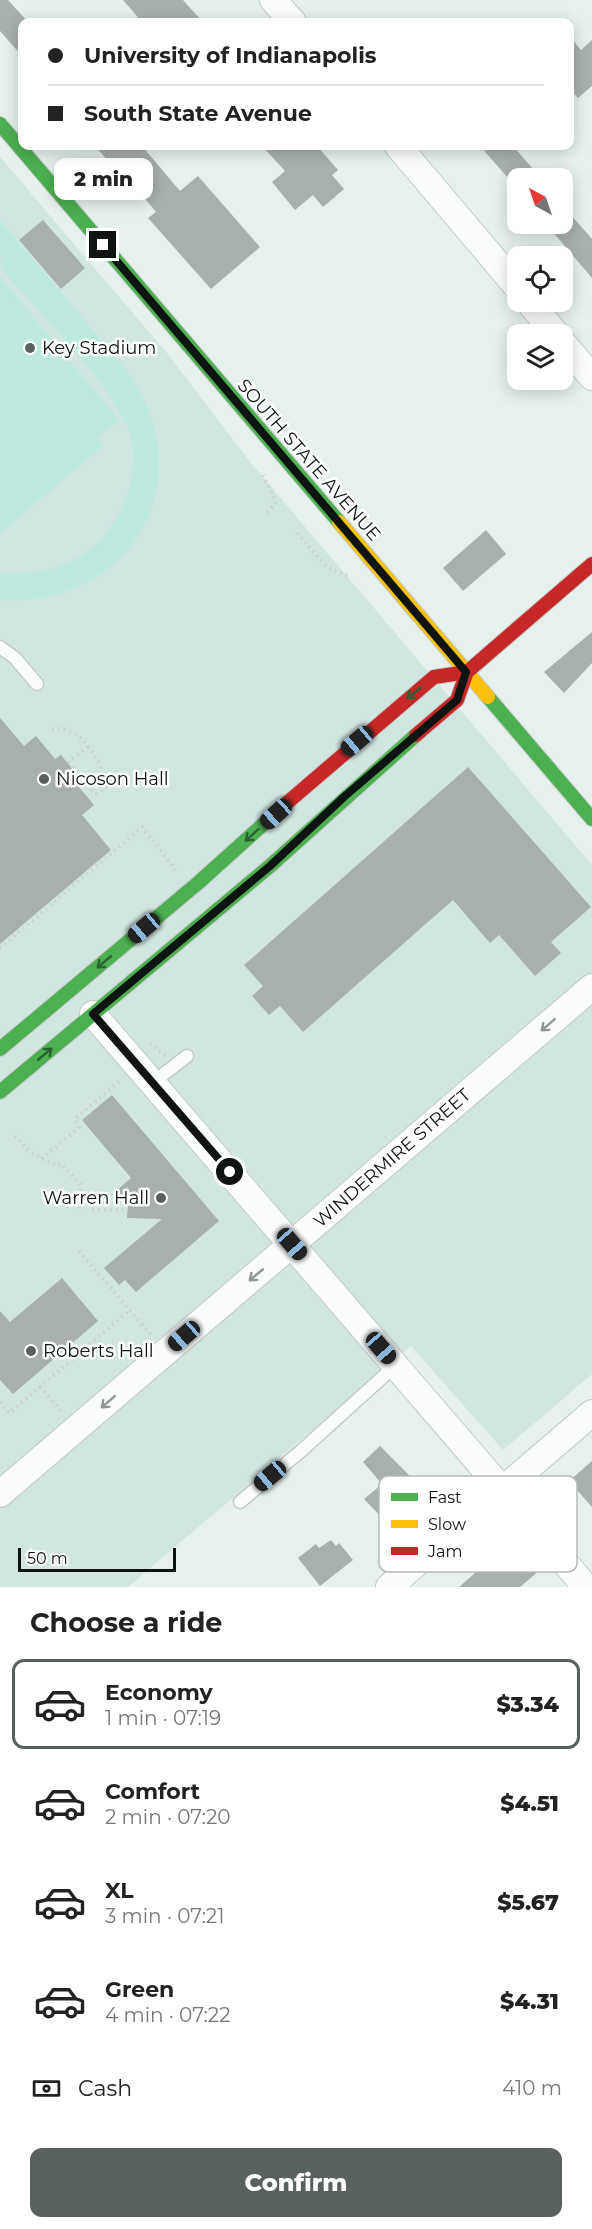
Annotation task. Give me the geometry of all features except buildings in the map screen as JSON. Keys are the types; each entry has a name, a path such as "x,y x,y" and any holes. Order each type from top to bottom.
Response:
{"main road":[{"name":"SOUTH STATE AVENUE","path":"0,124 18,145"},
{"name":"SOUTH STATE AVENUE","path":"22,150 592,819"},
{"path":"0,1092 270,866 345,796 457,700 466,672 592,564"},
{"path":"0,1049 198,883 341,754 434,677 466,672"}],"street":[{"path":"273,0 289,18"},
{"path":"401,150 507,275"},
{"path":"537,312 548,324"},
{"path":"573,355 592,377"},
{"name":"WINDERMIRE STREET","path":"0,1494 592,987"},
{"path":"93,1014 491,1476"},
{"path":"519,1476 592,1413"},
{"path":"388,1587 406,1572"},
{"path":"573,1572 586,1587"}],"lane":[{"path":"0,648 15,658 37,684"},
{"path":"145,1075 187,1056"},
{"path":"240,1502 301,1451 396,1365"}],"path":[{"path":"297,533 327,567 357,581"},
{"path":"52,729 56,728 73,734 88,747 97,758 106,787"},
{"path":"88,747 69,762 96,794 106,787 120,769"},
{"path":"0,948 142,827 182,878"},
{"path":"42,1159 79,1127 75,1119 145,1075"},
{"path":"15,1136 30,1152 57,1166 61,1164 81,1185 80,1209"},
{"path":"92,1210 128,1210"},
{"path":"79,1251 165,1352"},
{"path":"0,1402 9,1413 129,1310"},
{"path":"40,1387 76,1429"}],"shaded area":[{"path":"0,157 167,353 251,463 592,865 592,1374 503,1450 411,1346 128,1587 0,1587"}],"green space":[{"path":"0,220 131,376 151,417 159,458 155,497 140,532 117,561 85,584 46,597 0,600 0,573 29,573 56,567 81,556 103,537 112,526 125,499 133,469 133,454 132,440 127,426 108,393 83,360 10,279 1,265"},
{"name":"Key Stadium","path":"0,277 119,420 97,438 103,446 0,533"}],"traffic: fast":[{"path":"0,124 18,145"},
{"path":"22,150 339,522"},
{"path":"488,697 592,819"},
{"path":"0,1092 270,866 416,735"},
{"path":"0,1049 198,883 288,802"}],"traffic: slow":[{"path":"339,522 488,697"}],"traffic: jam":[{"path":"416,735 457,700 467,672 592,564"},
{"path":"288,802 434,677 467,672"}],"place":[{"name":"Key Stadium","path":"30,348"},
{"name":"Nicoson Hall","path":"44,779"},
{"name":"Warren Hall","path":"161,1198"},
{"name":"Roberts Hall","path":"31,1351"}],"route":[{"path":"103,245 466,672 457,700 345,796 270,866 93,1014 230,1172"}]}
